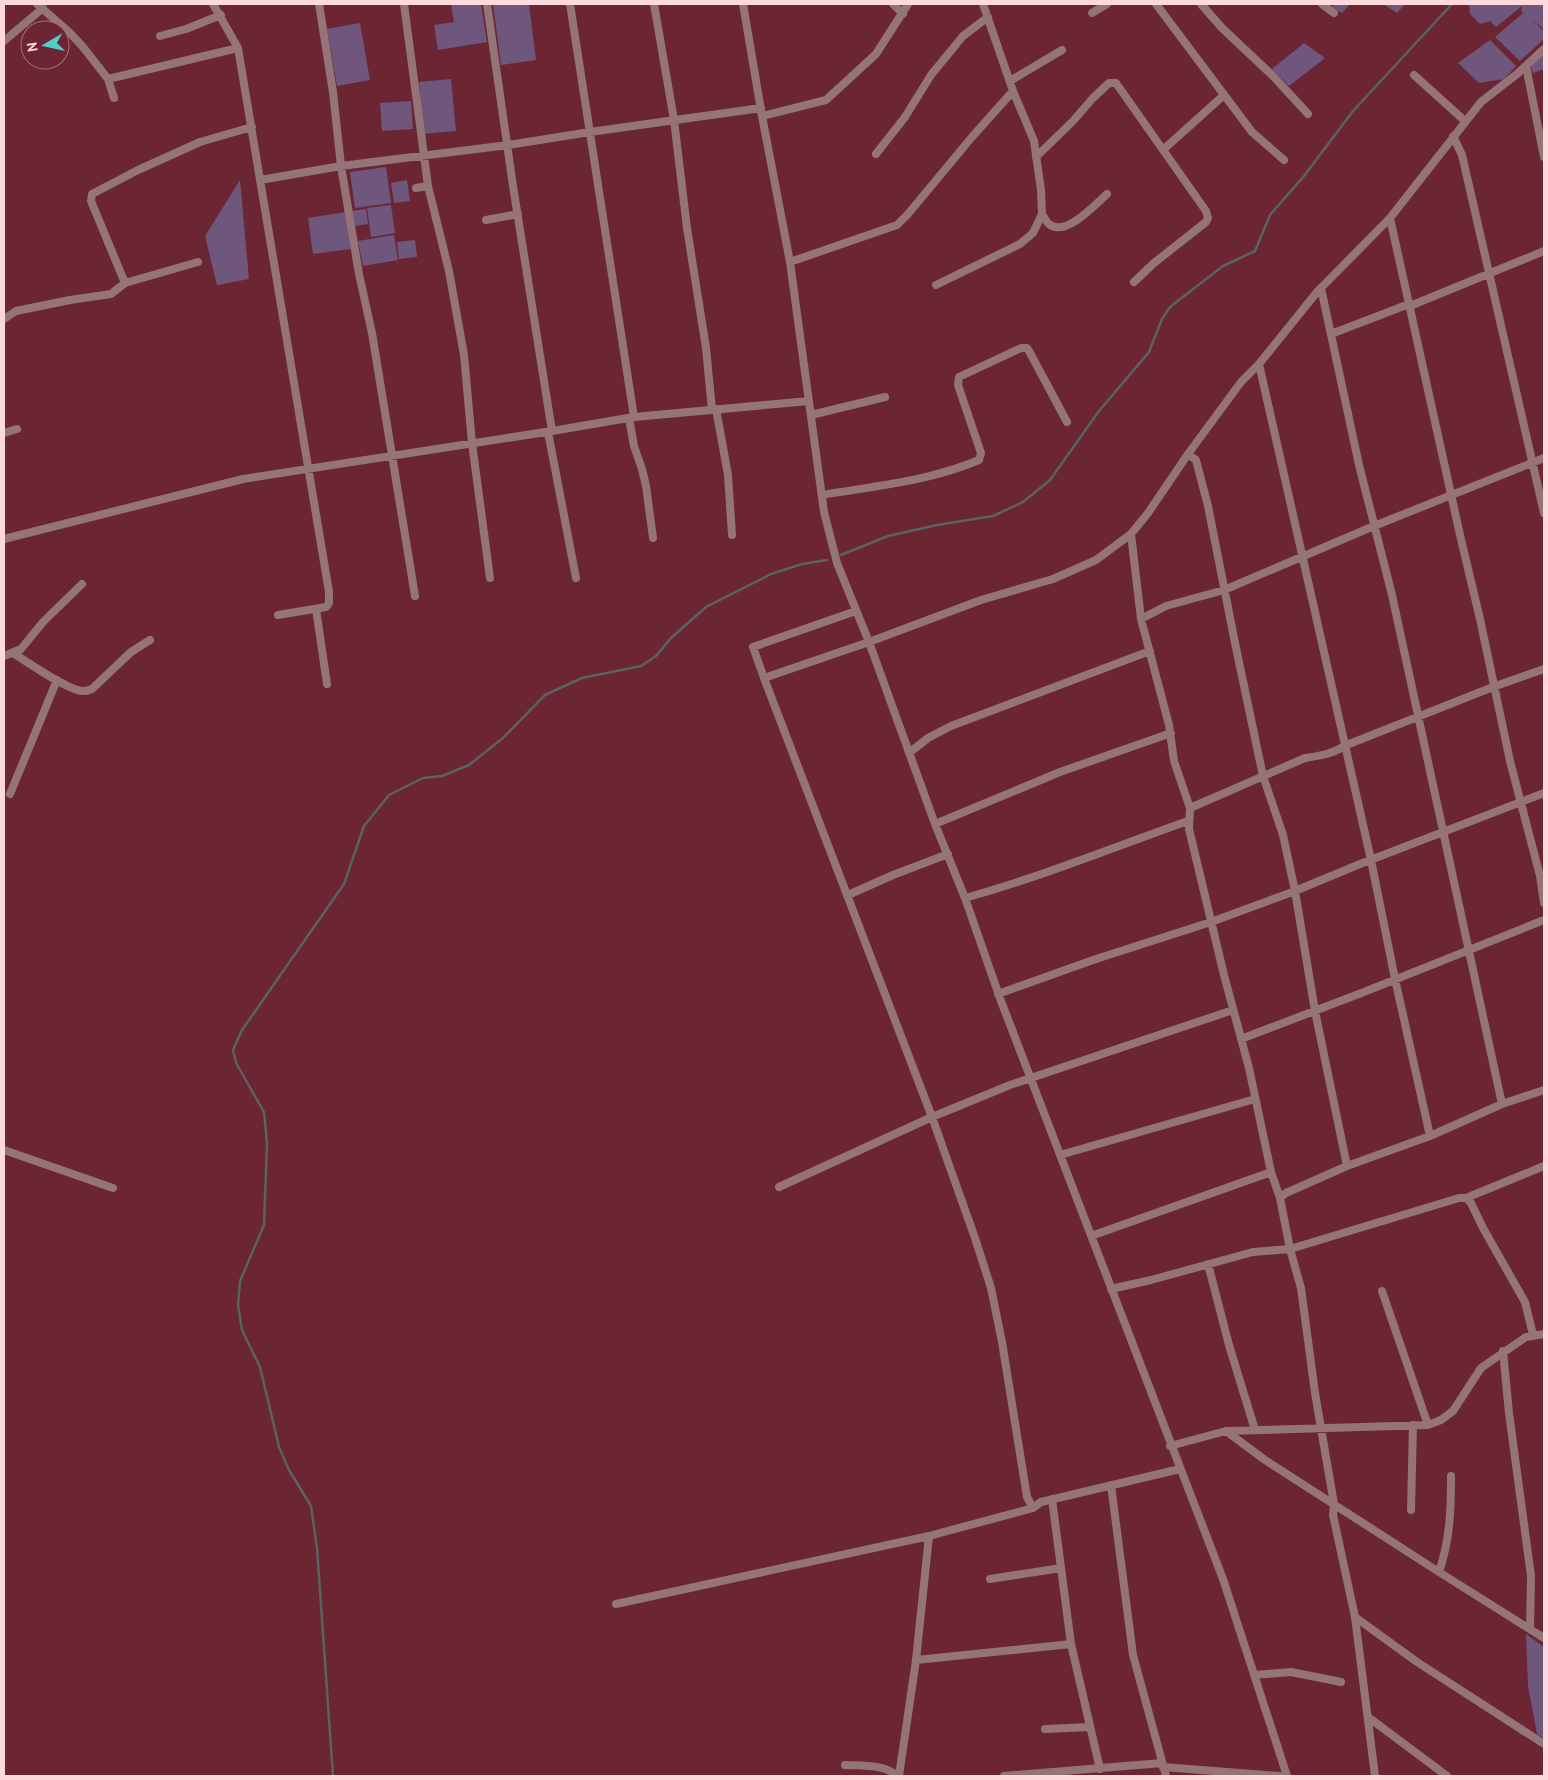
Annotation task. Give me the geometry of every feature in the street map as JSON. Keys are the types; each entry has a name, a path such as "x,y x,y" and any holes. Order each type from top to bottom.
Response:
{"street":[{"path":"213,4 221,15 238,48 329,598 329,603 326,607 278,615"},
{"path":"319,4 333,92 341,166 359,274 372,333 415,596"},
{"path":"404,4 428,186 449,271 464,356 472,443 490,578"},
{"path":"487,4 550,432 576,578"},
{"path":"570,4 632,417 634,446 646,486 652,538"},
{"path":"654,4 674,120 687,228 714,409 728,475 732,535"},
{"path":"743,4 761,112 790,262 824,512 838,563 869,642 935,824 965,898 998,994 1170,1446 1223,1579 1288,1776"},
{"path":"893,4 903,14"},
{"path":"260,180 341,166 508,145 674,120 761,112 826,100 876,54 908,4"},
{"path":"936,285 1020,244 1033,233 1042,214 1041,190 1034,141 1013,91 983,4"},
{"path":"1092,14 1107,4"},
{"path":"1156,4 1252,132 1284,160"},
{"path":"1201,4 1222,28 1274,77 1308,114"},
{"path":"1322,4 1334,13"},
{"path":"4,41 40,6 79,42 108,79 114,98"},
{"path":"160,36 186,29 221,15"},
{"path":"876,154 931,75 963,36 988,16"},
{"path":"108,79 238,48"},
{"path":"764,678 869,642 981,600 1053,579 1096,560 1131,534 1241,382 1259,364 1321,288 1390,218 1481,102 1544,49"},
{"path":"1010,81 1062,50"},
{"path":"1526,66 1544,157"},
{"path":"1414,75 1465,122"},
{"path":"1036,157 1109,83 1116,84 1164,149 1206,211 1208,218 1206,222 1154,263 1134,282"},
{"path":"790,262 896,225 908,214 1013,91"},
{"path":"1164,149 1224,95"},
{"path":"125,283 91,201 92,194 138,170 200,142 252,127"},
{"path":"1453,136 1462,154 1544,514"},
{"path":"416,188 428,186"},
{"path":"1042,214 1049,224 1055,227 1063,226 1077,221 1107,194"},
{"path":"486,220 518,214"},
{"path":"1390,218 1480,619 1493,686 1520,802 1540,876 1544,903"},
{"path":"1331,334 1544,251"},
{"path":"4,319 16,311 111,294 125,283 198,262"},
{"path":"1321,288 1359,465 1392,595 1502,1104"},
{"path":"822,494 935,475 980,460 981,452 958,385 959,377 1021,348 1027,348 1029,351 1067,422"},
{"path":"1259,364 1371,860 1395,980 1430,1136"},
{"path":"811,415 885,397"},
{"path":"4,539 243,479 550,432 632,417 809,401"},
{"path":"4,433 17,429"},
{"path":"1188,454 1196,460 1208,506 1263,776 1283,835 1295,891 1315,1011 1347,1166"},
{"path":"1141,619 1166,606 1224,590 1374,526 1544,458"},
{"path":"1131,534 1141,619 1171,733 1174,761 1190,808 1189,829 1241,1038 1271,1172 1280,1198 1290,1248 1301,1288 1334,1504 1333,1515 1356,1617 1375,1776"},
{"path":"4,656 21,649 43,622 82,584"},
{"path":"316,609 327,684"},
{"path":"856,611 753,647 932,1117 975,1238 991,1288 1002,1342 1027,1497 1033,1508"},
{"path":"12,653 57,680 85,692 92,689 131,652 150,640"},
{"path":"909,753 928,738 951,726 1150,651"},
{"path":"1190,808 1305,758 1338,750 1493,686 1544,668"},
{"path":"10,794 57,680"},
{"path":"935,824 1060,772 1171,733"},
{"path":"998,994 1096,959 1211,922 1544,793"},
{"path":"965,898 1063,866 1188,821"},
{"path":"848,895 892,875 948,854"},
{"path":"1241,1038 1395,980 1544,920"},
{"path":"779,1187 932,1117 1031,1078 1233,1010"},
{"path":"1280,1198 1286,1193 1347,1166 1430,1136 1502,1104 1544,1090"},
{"path":"1060,1155 1255,1099"},
{"path":"4,1150 113,1188"},
{"path":"1111,1289 1253,1252 1290,1248 1459,1198 1466,1198 1544,1166"},
{"path":"1091,1236 1271,1172"},
{"path":"1466,1198 1471,1203 1525,1302 1533,1335"},
{"path":"1208,1264 1229,1345 1255,1430"},
{"path":"1382,1291 1428,1425"},
{"path":"1170,1446 1226,1431 1428,1425 1441,1420 1453,1411 1482,1368 1503,1351 1526,1337 1544,1334"},
{"path":"1503,1351 1509,1413 1531,1576 1530,1629"},
{"path":"1411,1510 1413,1425"},
{"path":"1226,1431 1265,1460 1544,1638"},
{"path":"616,1604 929,1536 1033,1508 1041,1502 1052,1499 1180,1469"},
{"path":"1439,1572 1446,1553 1452,1516 1451,1476"},
{"path":"1110,1485 1133,1654 1166,1776"},
{"path":"1052,1499 1071,1644 1100,1768"},
{"path":"845,1765 883,1768 890,1770 898,1776 916,1660 929,1536"},
{"path":"990,1579 1061,1568"},
{"path":"1356,1617 1417,1662 1544,1744"},
{"path":"916,1660 1071,1644"},
{"path":"1254,1675 1291,1672 1341,1682"},
{"path":"1368,1717 1447,1776"},
{"path":"1045,1729 1090,1727"},
{"path":"1004,1776 1162,1765 1280,1776"}],"shaded area":[{"path":"451,4 481,4 487,42 438,50 434,25 454,22"},
{"path":"493,4 529,4 536,60 501,65"},
{"path":"1335,4 1350,4 1342,13 1332,7"},
{"path":"1383,4 1405,4 1397,13"},
{"path":"1469,4 1544,4 1544,29 1531,19 1544,31 1544,39 1520,61 1495,37 1523,13 1521,11 1522,6 1496,27 1490,21 1480,24 1470,14"},
{"path":"360,23 370,80 337,86 327,29"},
{"path":"1490,40 1516,66 1504,79 1479,83 1458,63"},
{"path":"1304,43 1325,58 1289,86 1272,69"},
{"path":"1544,52 1544,69 1533,73 1530,66"},
{"path":"451,79 456,131 423,134 419,82"},
{"path":"411,101 413,129 382,131 380,103"},
{"path":"386,167 391,203 355,208 350,172"},
{"path":"240,180 249,279 217,285 205,236"},
{"path":"407,180 410,201 394,203 391,183"},
{"path":"391,205 395,233 371,237 367,208"},
{"path":"366,209 368,224 355,226 352,211"},
{"path":"346,212 351,249 313,254 308,218"},
{"path":"394,235 398,260 363,266 358,241"},
{"path":"415,240 417,257 399,259 397,242"},
{"path":"1526,1634 1544,1647 1544,1739 1537,1734 1528,1686"}],"waterway":[{"path":"841,555 888,536 937,525 993,516 1023,502 1050,480 1099,411 1149,352 1162,319 1170,307 1223,266 1255,251 1270,215 1304,176 1353,111 1452,4"},
{"path":"333,1776 317,1548 311,1506 289,1470 279,1447 260,1367 242,1330 238,1305 240,1281 264,1225 267,1143 264,1112 236,1063 233,1050 242,1030 344,884 364,826 389,795 423,778 442,776 469,765 503,738 545,695 582,678 641,666 656,656 671,638 706,607 771,574 802,564 827,560"}]}
